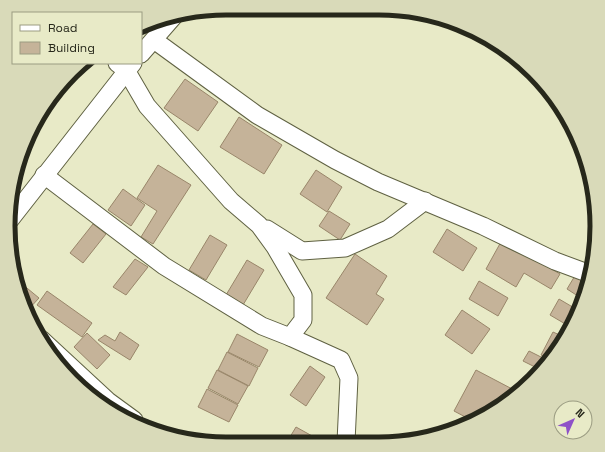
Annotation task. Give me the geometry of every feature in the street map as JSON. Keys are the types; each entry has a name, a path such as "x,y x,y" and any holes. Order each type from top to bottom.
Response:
{"street":[{"path":"142,53 168,23"},
{"path":"154,40 257,115 335,160 378,182 483,226 556,261 585,272"},
{"path":"15,213 125,65 147,106 230,201 259,224 302,251 344,248 388,229 425,202"},
{"path":"44,175 164,266 262,326 341,360 349,378 346,437"},
{"path":"259,224 275,247 303,295 303,320 290,337"},
{"path":"69,367 103,397"}],"building":[{"path":"185,79 218,102 198,131 164,108"},
{"path":"239,117 282,145 264,174 220,147"},
{"path":"158,165 191,185 153,244 141,237 157,211 137,198"},
{"path":"316,170 342,187 327,212 300,194"},
{"path":"123,189 145,205 131,226 108,210"},
{"path":"329,211 350,224 340,240 319,226"},
{"path":"93,224 106,234 83,263 70,253"},
{"path":"447,229 477,248 463,271 433,252"},
{"path":"210,235 227,245 206,280 189,270"},
{"path":"502,240 560,274 551,289 524,273 516,287 486,269"},
{"path":"355,254 387,276 376,294 384,299 367,325 326,298"},
{"path":"135,259 148,267 126,295 113,287"},
{"path":"247,260 264,270 243,305 226,295"},
{"path":"576,274 584,278 578,296 567,289"},
{"path":"479,281 508,298 498,316 469,299"},
{"path":"23,285 39,298 31,307"},
{"path":"47,291 92,323 82,337 37,305"},
{"path":"559,299 574,308 566,324 550,315"},
{"path":"462,310 490,329 472,354 445,335"},
{"path":"120,332 139,345 130,360 98,340 105,335 115,341"},
{"path":"553,332 560,335 544,357 541,355"},
{"path":"87,333 110,355 97,369 74,347"},
{"path":"237,334 268,350 259,367 228,352"},
{"path":"529,351 543,358 536,367 523,361"},
{"path":"227,352 258,368 249,386 218,370"},
{"path":"310,366 325,377 306,406 290,395"},
{"path":"217,370 248,386 238,404 208,388"},
{"path":"476,370 512,389 484,409 467,418 454,411"},
{"path":"207,389 238,405 229,422 198,407"},
{"path":"296,427 314,437 290,437"}]}
